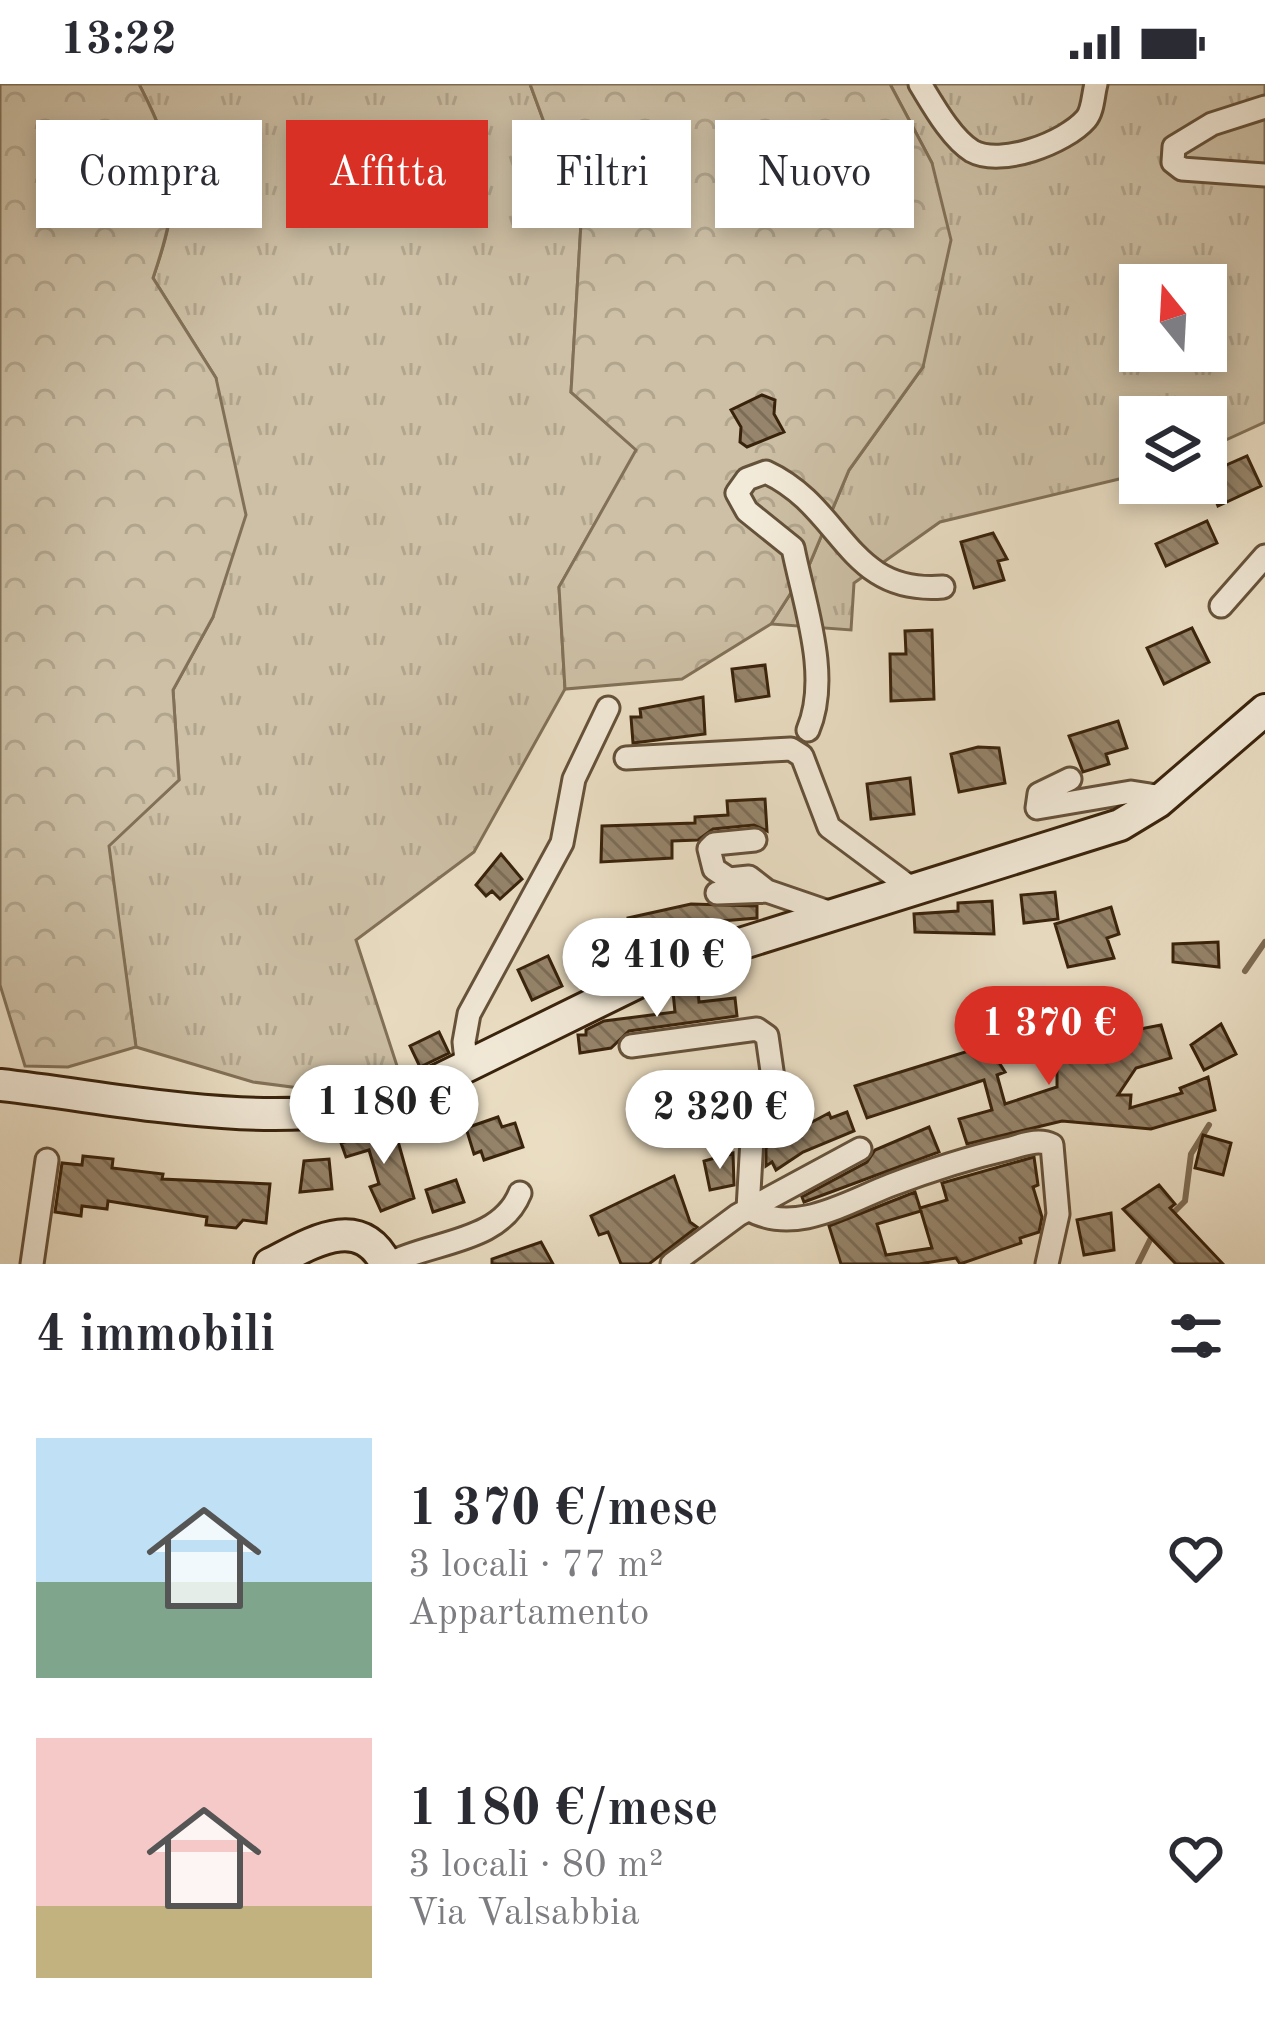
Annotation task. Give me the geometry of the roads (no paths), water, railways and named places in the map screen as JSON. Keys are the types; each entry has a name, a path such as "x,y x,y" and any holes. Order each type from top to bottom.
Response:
{"main road":[{"path":"0,1085 244,1115 297,1116 396,1101 467,1070 627,983 1120,825 1163,797 1265,710"},
{"path":"271,1264 327,1235 350,1233 377,1246 387,1264"}],"street":[{"path":"920,84 964,145 976,154 995,156 1037,147 1072,131 1090,116 1096,84"},
{"path":"1265,107 1212,124 1174,147 1172,162 1182,170 1265,175"},
{"path":"808,730 818,692 793,548 747,511 737,493 747,479 766,472 788,482 813,502 852,552 893,585 943,587"},
{"path":"1221,606 1265,556"},
{"path":"803,705 815,788"},
{"path":"467,1070 464,1042 470,1014 562,843 574,779 608,708"},
{"path":"626,758 791,749 802,756 829,827 915,891"},
{"path":"1070,779 1039,794 1037,808 1131,792 1163,797"},
{"path":"755,840 714,844 710,855 714,869 729,879 749,877 767,891 837,915"},
{"path":"718,893 767,891"},
{"path":"631,1046 757,1029 767,1036 776,1099 752,1139 748,1209"},
{"path":"748,1209 760,1216 837,1211 888,1186 1042,1140 1052,1145 1058,1181 1058,1214 1047,1264"},
{"path":"672,1264 748,1209 860,1149"},
{"path":"32,1264 47,1160"},
{"path":"387,1264 493,1228 510,1217 520,1193"}],"waterway":[{"path":"1245,971 1265,942"},
{"path":"1169,1217 1185,1201 1191,1154 1209,1125"},
{"path":"1138,1264 1152,1236"}]}
